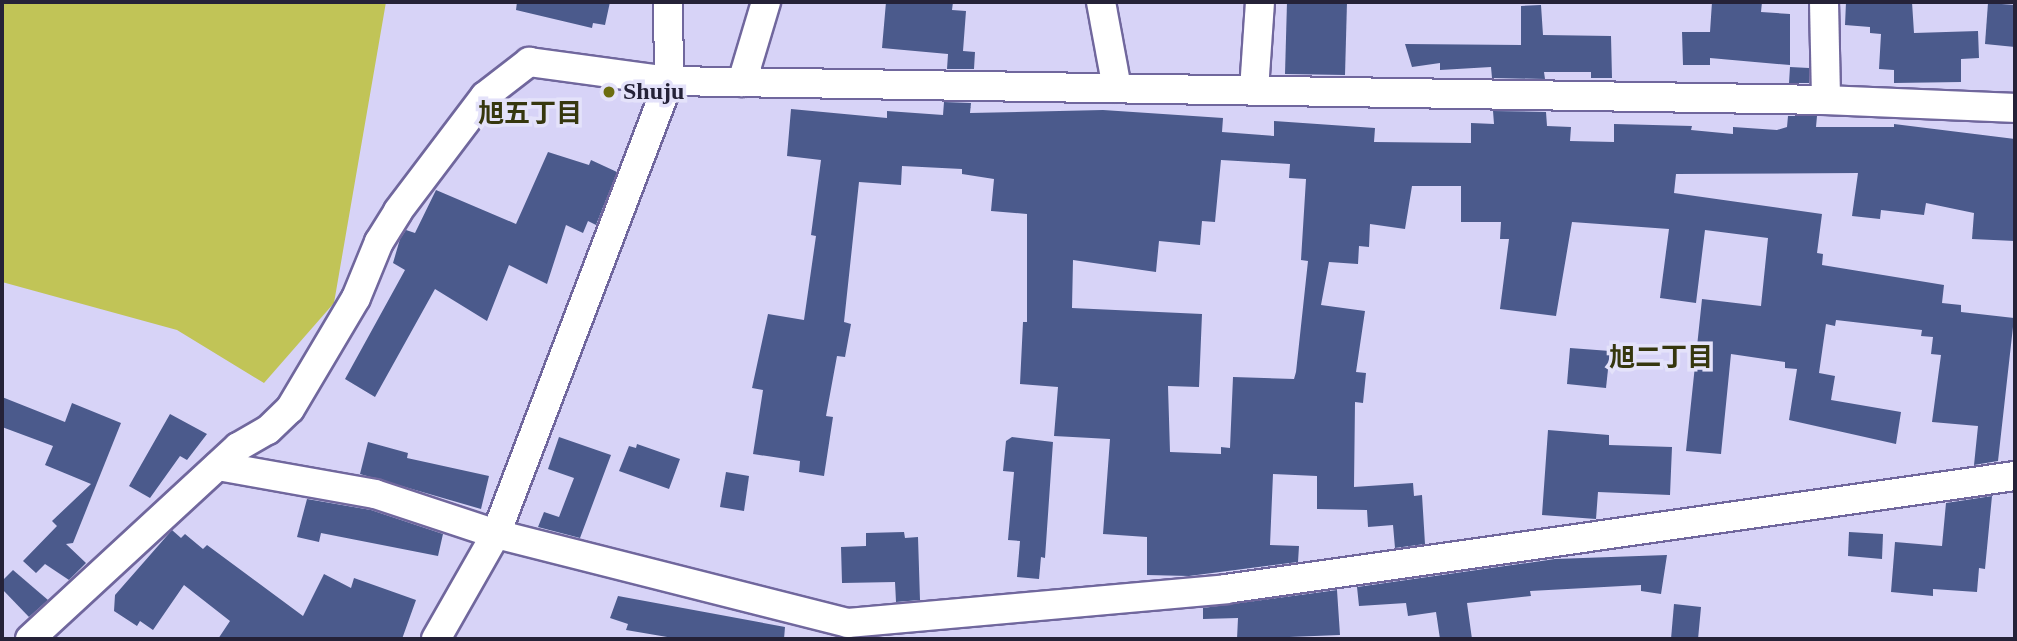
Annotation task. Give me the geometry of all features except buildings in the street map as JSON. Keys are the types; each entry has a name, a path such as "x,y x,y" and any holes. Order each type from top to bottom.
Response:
{"street":[{"path":"436,639 496,534 669,81 668,2"},
{"path":"742,82 766,2"},
{"path":"1101,2 1117,88"},
{"path":"1254,90 1260,2"},
{"path":"1824,2 1826,100"},
{"path":"30,639 218,466 290,410 356,298 398,211 485,96 529,62 669,81 1826,100 2015,108"},
{"path":"218,466 375,494 496,534 855,631 1226,589 2015,476"}],"shaded area":[{"path":"2,2 386,2 334,303 264,383 177,330 2,282"}],"place":[{"name":"Shuju","path":"609,92"}],"district":[{"name":"旭五丁目","path":"530,114"},
{"name":"旭二丁目","path":"1661,358"}]}
